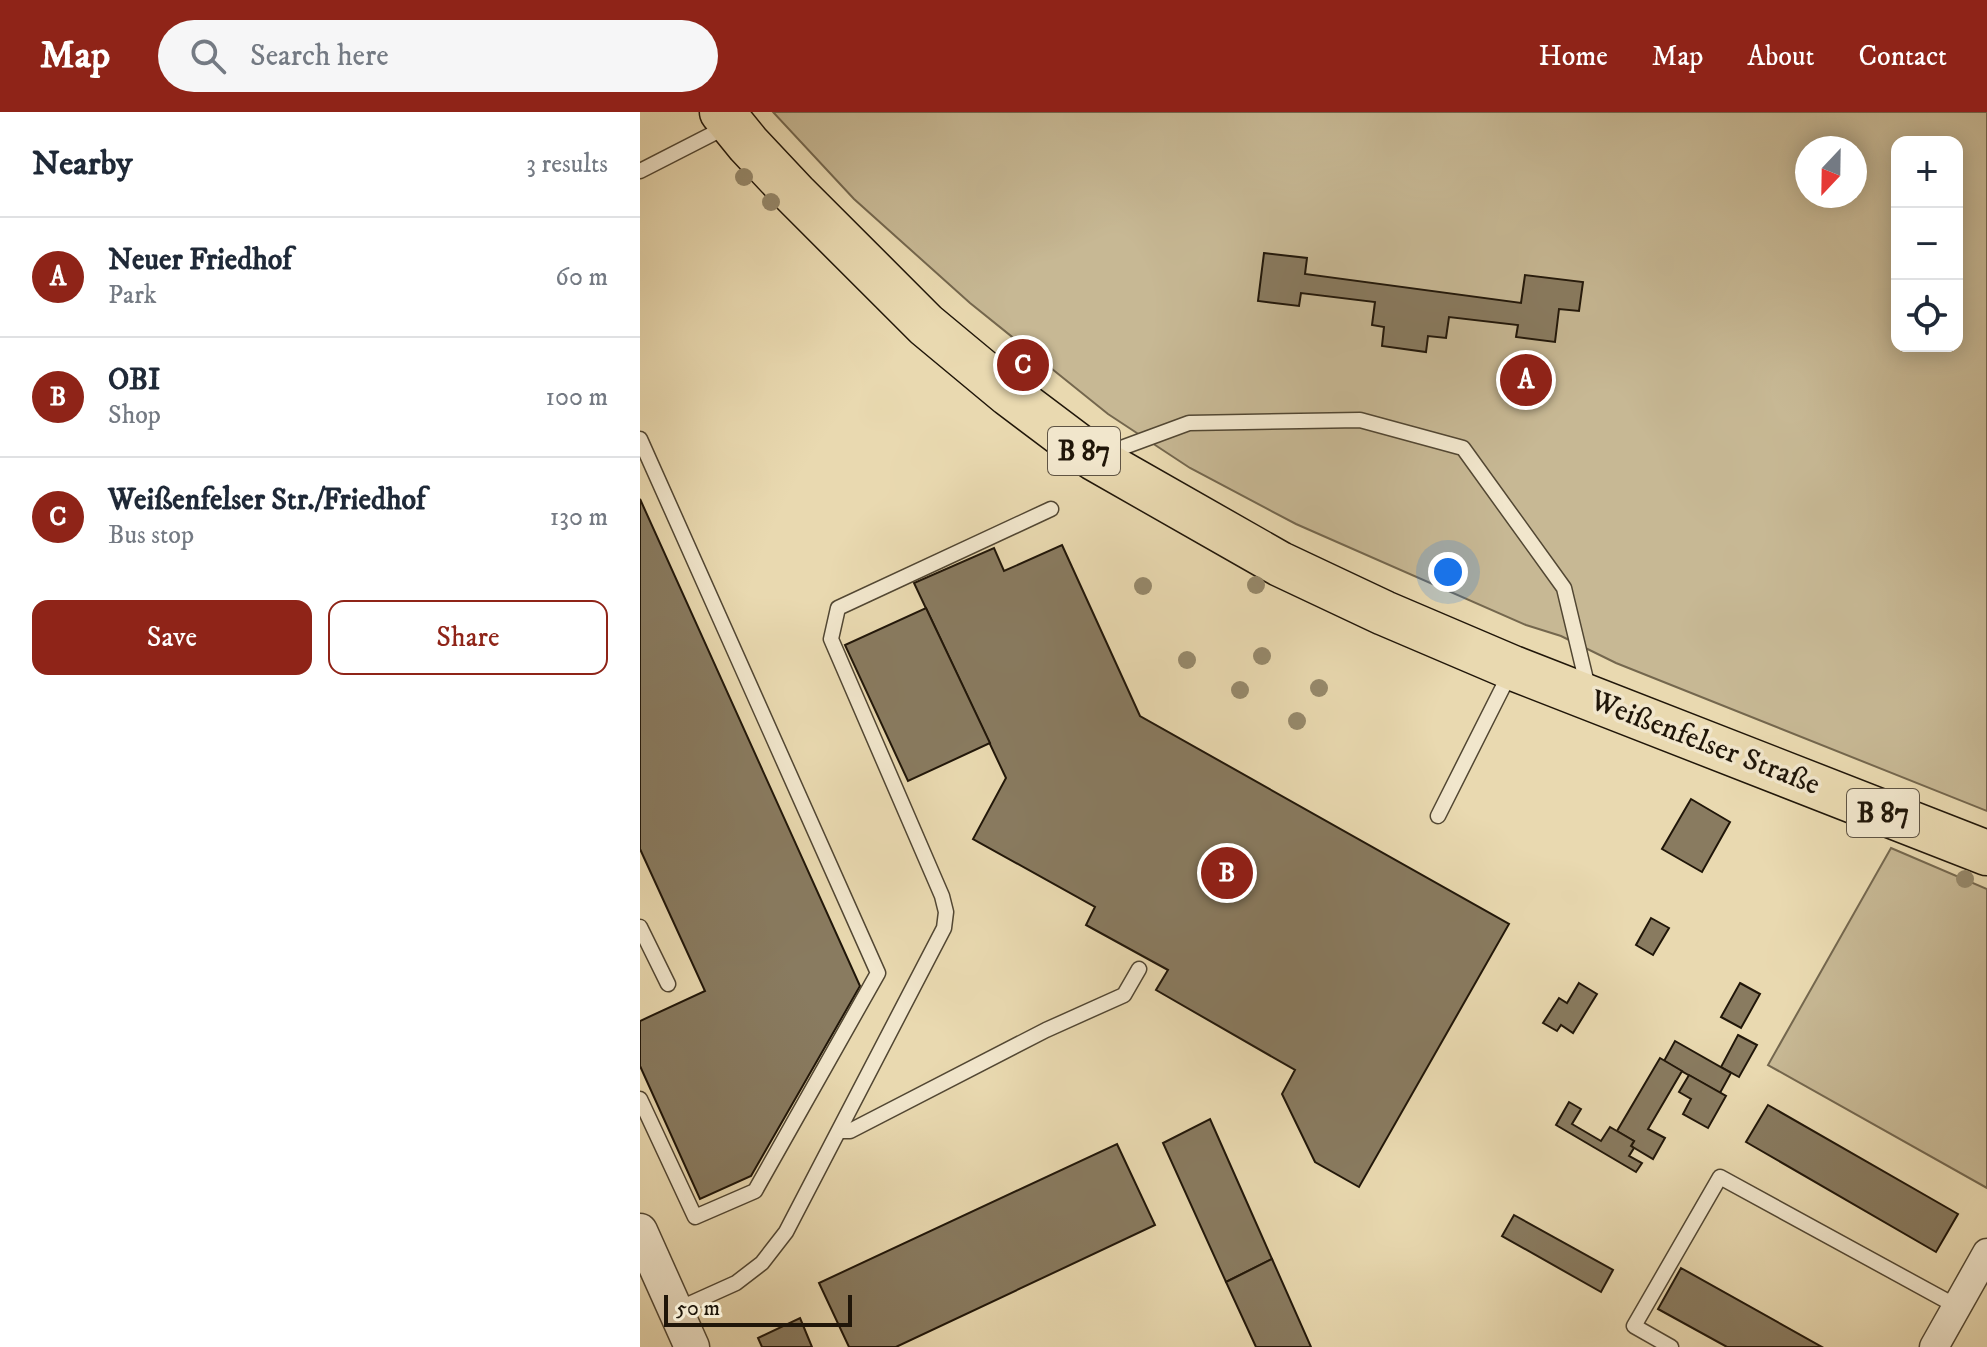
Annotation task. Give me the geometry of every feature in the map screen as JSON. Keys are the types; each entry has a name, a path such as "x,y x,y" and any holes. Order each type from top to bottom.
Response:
{"main road":[{"name":"B 87","path":"727,118 795,194 926,325 1009,394 1094,458 1280,564 1513,668"},
{"name":"Weißenfelser Straße","path":"1513,668 1987,853"}],"street":[{"path":"640,1231 692,1347"},
{"path":"1934,1347 1987,1253"}],"lane":[{"path":"640,171 727,118"},
{"path":"1094,458 1189,423 1360,420 1463,448 1564,588 1590,698"},
{"path":"640,439 878,973 755,1191 695,1217 640,1099"},
{"path":"675,1310 736,1283 762,1263 786,1232 944,928 946,912 942,896 831,639 838,608 1051,509"},
{"path":"1438,816 1513,668"},
{"path":"640,927 668,984"},
{"path":"840,1131 850,1131 1046,1030 1124,995 1139,969"},
{"path":"1671,1347 1634,1326 1720,1177 1956,1306"}],"shaded area":[{"path":"773,112 1987,112 1987,811 1616,663 1561,636 1526,625 1296,524 1190,468 1108,414 970,303 854,199"},
{"path":"1891,848 1987,889 1987,1188 1768,1065"}],"building":[{"path":"1264,253 1307,258 1305,274 1521,303 1525,275 1583,282 1579,311 1559,309 1555,342 1516,337 1518,325 1449,317 1446,338 1428,336 1426,352 1382,346 1384,327 1372,325 1375,302 1301,293 1299,306 1258,301"},
{"path":"640,499 860,986 751,1176 700,1199 640,1066 640,1021 705,991 640,849"},
{"path":"1062,545 1140,716 1509,924 1359,1187 1315,1162 1282,1094 1295,1070 1156,990 1168,970 1086,925 1095,907 973,839 1006,778 914,583 994,548 1004,571"},
{"path":"926,608 990,743 908,781 845,645"},
{"path":"1691,799 1730,822 1702,872 1662,849"},
{"path":"1651,918 1669,928 1653,955 1636,945"},
{"path":"1579,983 1597,994 1573,1033 1561,1025 1557,1031 1543,1023 1559,998 1567,1003"},
{"path":"1740,983 1760,994 1741,1028 1721,1017"},
{"path":"1738,1035 1757,1045 1739,1077 1721,1067"},
{"path":"1675,1041 1731,1073 1720,1093 1664,1061"},
{"path":"1660,1058 1682,1071 1648,1129 1665,1138 1653,1159 1631,1146 1634,1141 1617,1131"},
{"path":"1689,1075 1726,1096 1708,1128 1683,1114 1691,1099 1679,1092"},
{"path":"1569,1102 1581,1109 1572,1124 1601,1141 1610,1127 1634,1141 1629,1156 1642,1163 1636,1172 1556,1125"},
{"path":"1768,1105 1958,1214 1936,1252 1746,1142"},
{"path":"1210,1119 1272,1259 1226,1282 1163,1143"},
{"path":"1117,1144 1155,1225 896,1347 849,1347 819,1283"},
{"path":"1514,1215 1613,1270 1601,1292 1502,1236"},
{"path":"1272,1259 1311,1347 1256,1347 1226,1282"},
{"path":"1681,1268 1822,1347 1727,1347 1658,1309"},
{"path":"800,1318 812,1347 762,1347 758,1338"}],"place":[{"name":"Weißenfelser Str./Friedhof","path":"1023,365"},
{"name":"Neuer Friedhof","path":"1526,380"},
{"name":"OBI","path":"1227,873"}]}
